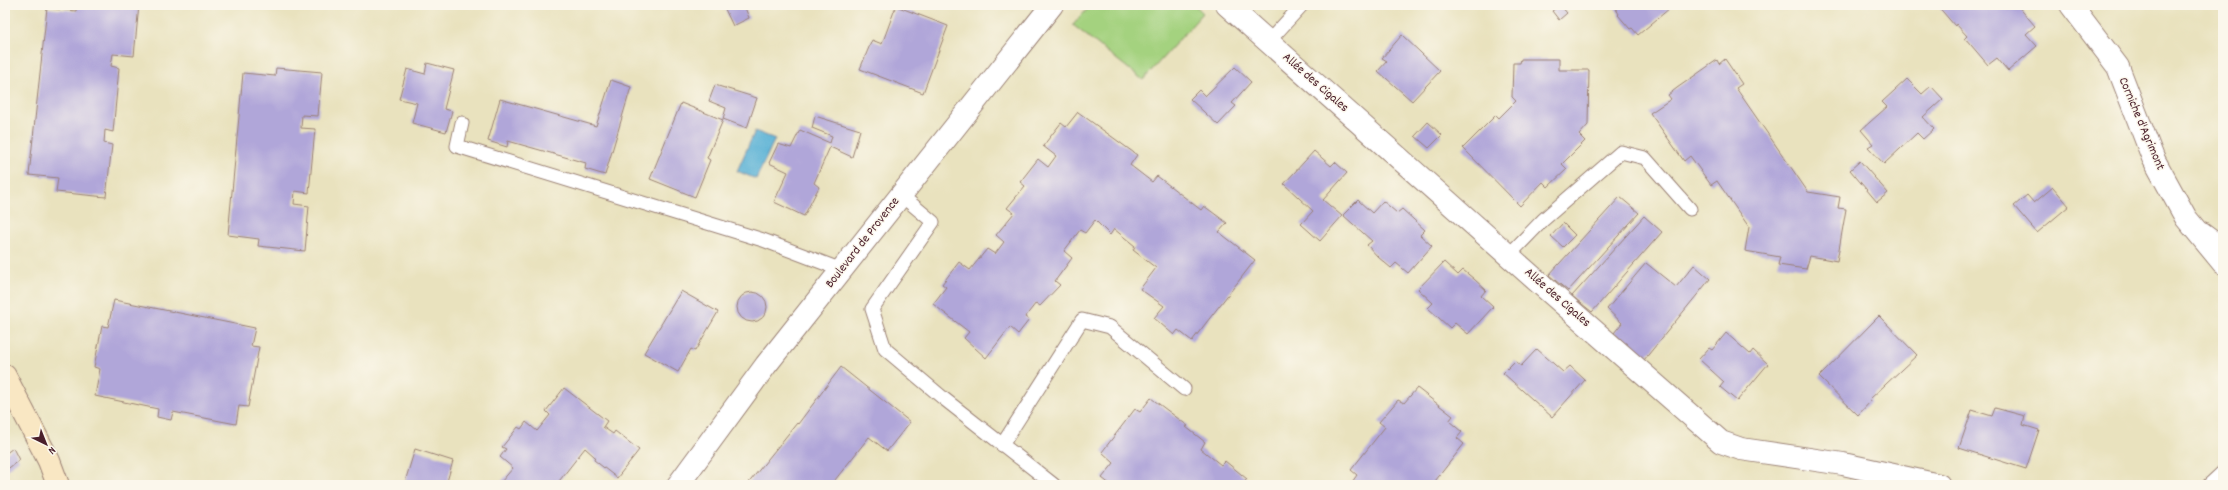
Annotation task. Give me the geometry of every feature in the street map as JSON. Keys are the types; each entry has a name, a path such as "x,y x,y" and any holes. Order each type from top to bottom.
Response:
{"main road":[{"path":"5,376 49,462 58,485"}],"street":[{"name":"Boulevard de Provence","path":"678,485 766,365 1052,5"},
{"name":"Allée des Cigales","path":"1228,5 1508,256 1721,442 1741,449 1843,464 1939,485"},
{"name":"Corniche d'Agrimont","path":"2071,5 2118,67 2153,158 2186,218 2223,263"}],"lane":[{"path":"1268,42 1302,5"},
{"path":"462,123 457,146 763,240 842,270"},
{"path":"1508,256 1543,220 1621,152 1645,158 1690,209"},
{"path":"901,195 933,222 872,309 885,349 943,398 1054,485"},
{"path":"2186,218 2223,244"},
{"path":"1002,445 1082,320 1110,327 1184,389"},
{"path":"2209,485 2223,472"}],"green space":[{"path":"1091,5 1195,5 1203,13 1143,80 1073,25"}],"water":[{"path":"755,131 775,139 756,179 737,171"}],"building":[{"path":"77,5 139,5 134,56 113,54 111,66 119,68 113,132 105,130 104,143 112,145 106,197 56,192 58,178 29,175 47,8 76,11"},
{"path":"723,5 744,5 749,18 733,26"},
{"path":"1560,5 1567,13 1559,20 1552,11"},
{"path":"1609,5 1667,5 1670,8 1638,35 1632,28 1630,29 1618,15 1619,14 1614,6 1612,8"},
{"path":"1937,5 2017,5 2035,26 2026,34 2037,46 2008,71 1997,58 1988,65 1965,38 1967,36 1956,24 1955,26"},
{"path":"896,6 948,26 923,93 860,69 872,40 882,44"},
{"path":"1402,35 1440,71 1412,101 1378,71 1387,61 1382,58"},
{"path":"1521,59 1559,59 1559,70 1589,70 1588,125 1579,135 1585,141 1562,164 1567,169 1548,187 1543,182 1520,206 1463,148 1496,115 1499,118 1516,101 1512,97 1513,63 1520,63"},
{"path":"1725,59 1742,84 1736,88 1808,192 1840,197 1838,208 1846,209 1837,261 1810,256 1806,269 1778,265 1780,257 1745,251 1749,227 1717,181 1711,185 1690,156 1684,161 1650,113 1671,99 1668,95 1677,88 1717,60 1719,64"},
{"path":"427,63 454,70 444,109 452,111 446,132 412,123 417,103 399,99 407,69 425,74"},
{"path":"1235,67 1251,82 1232,103 1236,106 1218,125 1190,99 1199,90 1205,96"},
{"path":"276,68 322,72 318,116 302,115 301,128 315,129 309,193 295,191 294,204 309,206 305,251 258,246 259,239 228,235 243,73 275,76"},
{"path":"1907,79 1922,94 1931,86 1943,99 1923,117 1934,129 1923,139 1917,133 1884,164 1868,147 1873,144 1861,130 1887,107 1882,102"},
{"path":"611,80 631,87 605,175 585,169 586,163 508,141 507,147 488,141 500,99 596,126"},
{"path":"715,85 757,98 747,128 723,119 726,108 709,101"},
{"path":"681,103 723,120 707,158 710,160 695,197 650,179"},
{"path":"1078,112 1137,155 1130,165 1152,182 1157,176 1201,210 1204,206 1227,223 1219,232 1255,260 1192,341 1178,330 1174,335 1154,318 1164,306 1140,289 1156,268 1133,250 1135,246 1114,229 1110,235 1095,220 1085,233 1080,230 1064,251 1072,258 1055,281 1060,285 1040,306 1036,303 1025,317 1029,320 1018,334 1010,327 986,358 964,338 969,332 933,304 946,287 942,284 959,262 970,270 987,249 995,254 1004,242 996,235 1014,213 1007,208 1025,186 1020,182 1038,159 1048,167 1056,156 1043,146 1061,123 1066,127"},
{"path":"815,116 860,130 852,157 830,147 814,183 819,187 804,216 774,202 788,172 769,163 778,144 791,148 800,130 830,143 832,136 812,128"},
{"path":"1428,122 1442,135 1429,148 1415,136"},
{"path":"1314,151 1331,166 1335,162 1347,173 1323,200 1342,216 1320,241 1301,224 1313,211 1284,184"},
{"path":"1860,161 1888,193 1877,202 1850,170"},
{"path":"2053,187 2069,206 2037,233 2014,206 2027,195 2034,203"},
{"path":"1620,197 1639,213 1568,291 1549,275"},
{"path":"1358,200 1372,213 1383,201 1397,213 1402,209 1425,230 1420,235 1432,246 1408,273 1396,263 1391,268 1378,257 1367,245 1372,241 1343,215"},
{"path":"1644,216 1662,232 1592,312 1572,296"},
{"path":"1563,223 1575,235 1563,247 1551,236"},
{"path":"1444,262 1458,275 1463,270 1486,290 1481,296 1493,307 1468,334 1455,323 1450,328 1428,308 1433,303 1418,289"},
{"path":"1646,263 1676,287 1694,265 1710,279 1644,360 1614,333 1622,323 1607,309"},
{"path":"681,291 718,312 695,351 691,349 678,372 644,353"},
{"path":"752,292 763,296 767,307 763,318 752,322 741,318 737,307 741,296"},
{"path":"114,300 255,328 251,346 259,347 248,407 239,406 236,424 173,412 171,420 157,417 158,409 95,396 100,369 94,367 102,326 108,327"},
{"path":"1879,316 1917,355 1870,399 1871,401 1858,415 1819,377"},
{"path":"1726,333 1750,354 1753,350 1768,364 1737,401 1720,387 1724,382 1699,359 1709,348 1712,350"},
{"path":"1537,349 1563,372 1570,366 1585,380 1552,417 1503,373 1515,361 1521,366"},
{"path":"841,367 910,422 887,451 869,437 831,485 747,485 797,423 798,424"},
{"path":"564,388 607,421 603,427 613,434 615,431 639,450 617,478 594,460 595,457 585,448 556,485 505,485 501,482 513,468 500,457 506,449 502,447 518,427 521,429 526,422 537,431 550,415 546,411"},
{"path":"1417,388 1453,416 1449,421 1462,432 1457,438 1464,444 1432,485 1350,485 1357,475 1351,470 1385,427 1379,422 1398,400 1404,403"},
{"path":"1151,398 1188,426 1186,427 1205,442 1201,449 1221,465 1225,461 1247,479 1242,485 1111,485 1102,478 1114,463 1102,452 1135,409 1140,412"},
{"path":"1995,408 2025,416 2023,425 2039,430 2026,469 1959,448 1972,410 1992,416"},
{"path":"13,448 19,460 5,471 5,454"},
{"path":"415,449 453,461 446,485 404,485"}]}
